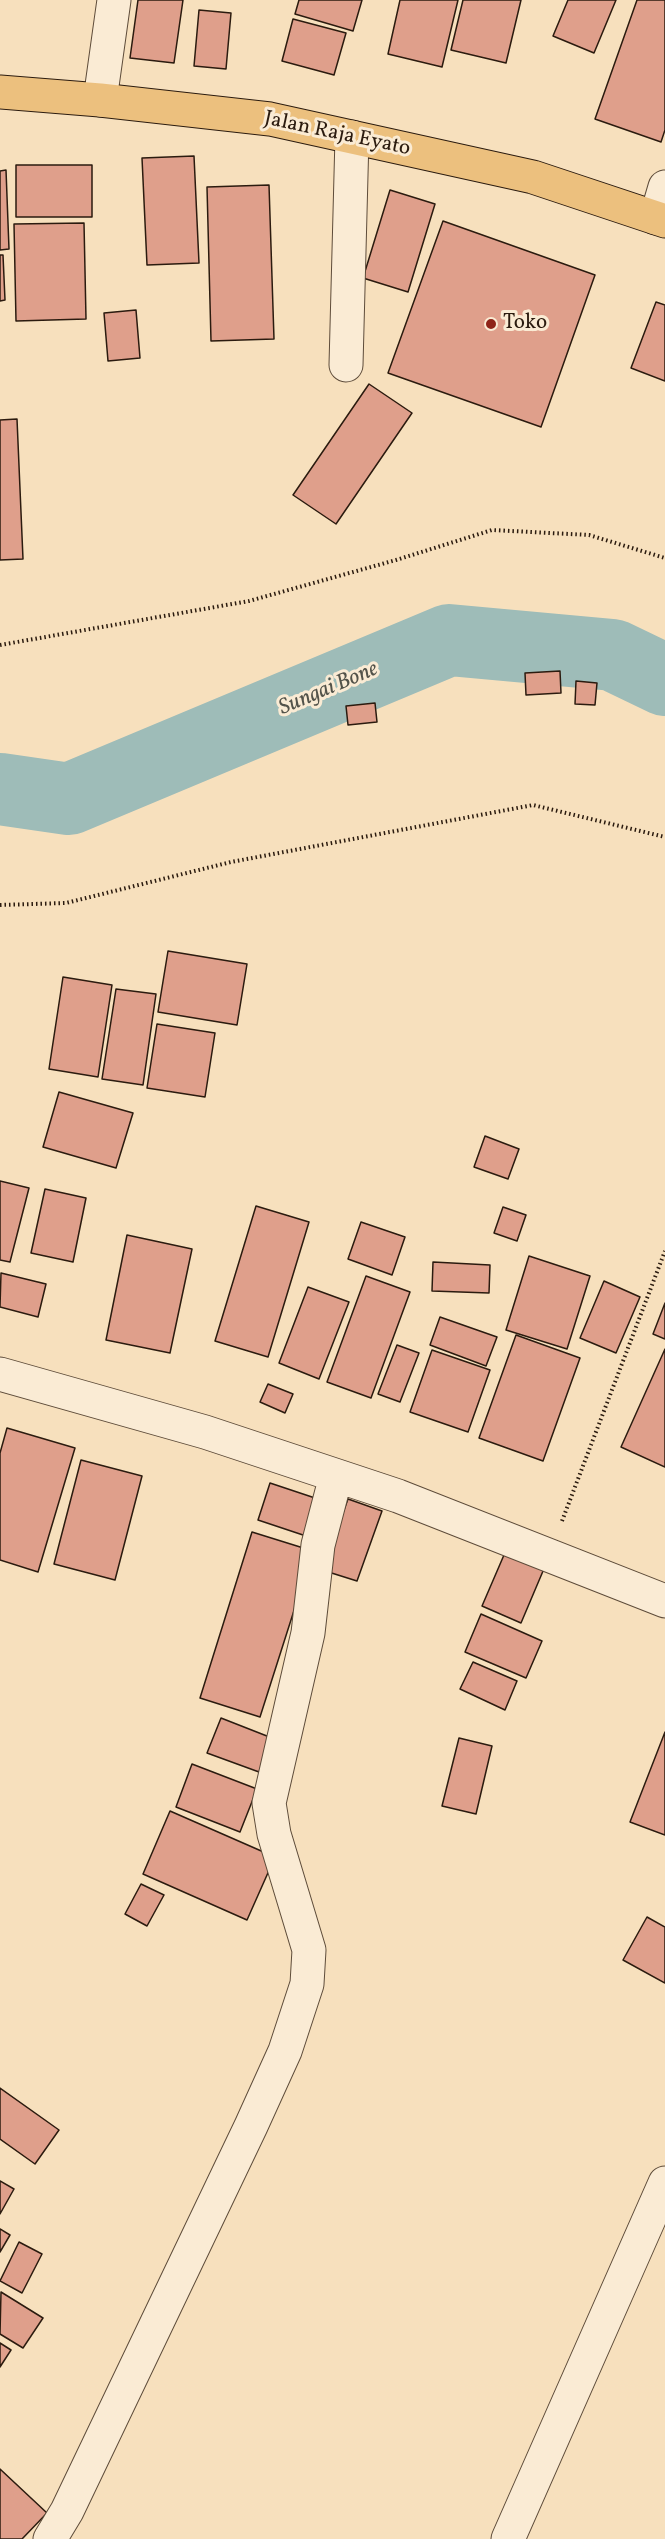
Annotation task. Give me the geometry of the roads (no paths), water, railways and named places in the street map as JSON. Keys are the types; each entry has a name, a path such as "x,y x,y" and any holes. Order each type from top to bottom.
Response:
{"main road":[{"name":"Jalan Raja Eyato","path":"0,92 100,99 270,119 533,177 660,220"}],"street":[{"path":"100,99 114,0"},
{"path":"346,365 352,137"},
{"path":"660,220 665,187"},
{"path":"0,1374 205,1432 398,1496 665,1601"},
{"path":"50,2539 67,2511 251,2126 285,2051 307,1984 309,1950 274,1834 269,1803 308,1633 318,1545 336,1476"},
{"path":"508,2539 665,2183"}],"waterway":[{"name":"Sungai Bone","path":"0,789 69,799 449,640 613,655 665,680"}],"place":[{"name":"Toko","path":"491,324"}]}
